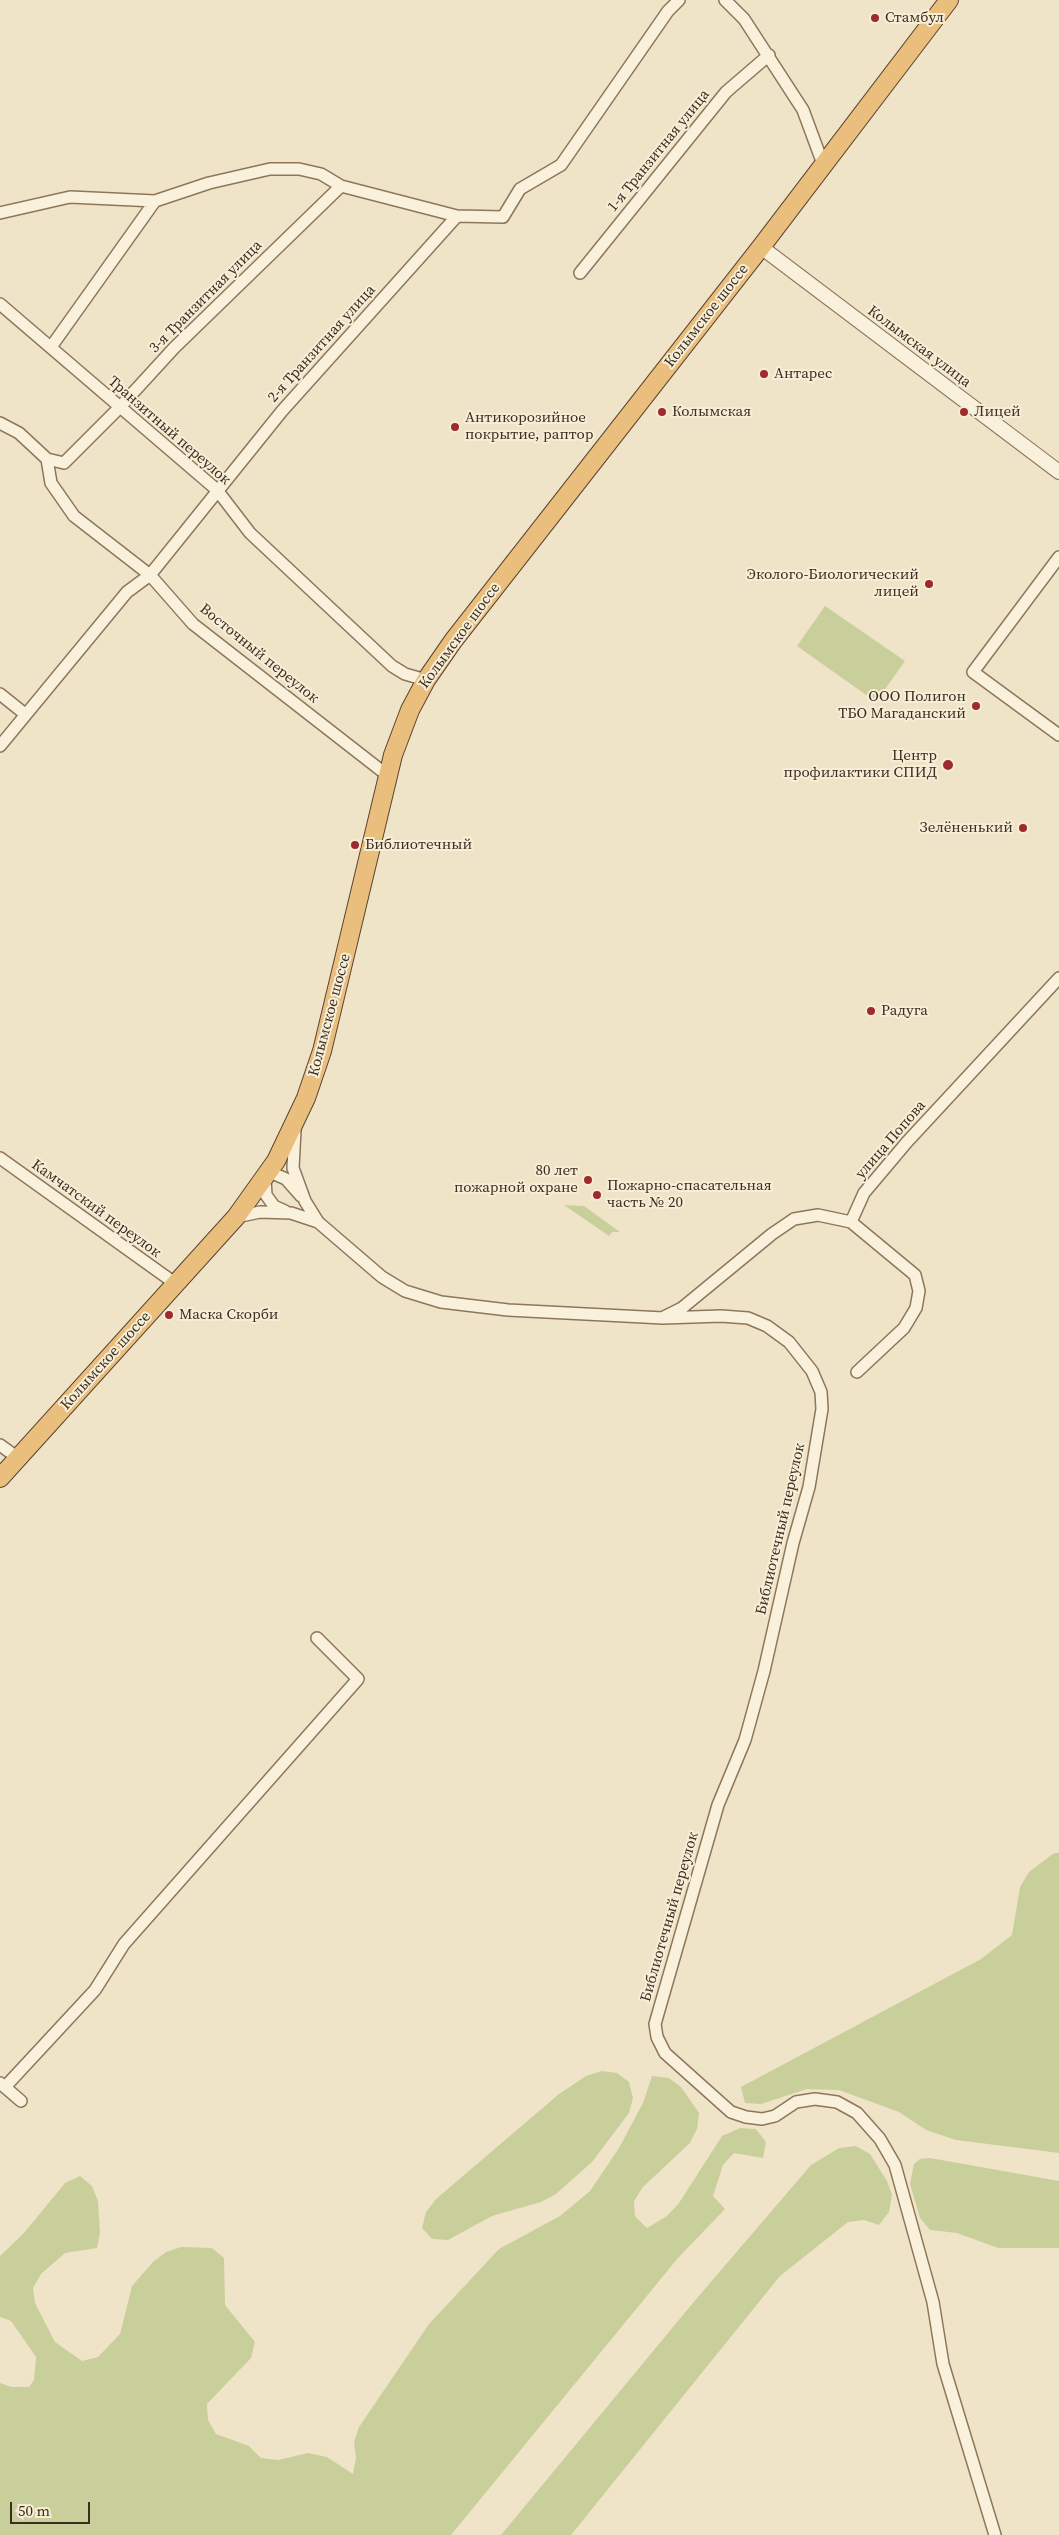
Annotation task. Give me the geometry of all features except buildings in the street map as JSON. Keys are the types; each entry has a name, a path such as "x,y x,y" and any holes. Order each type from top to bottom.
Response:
{"highway":[{"name":"Колымское шоссе","path":"0,1478 236,1218 267,1176 295,1124 314,1076 330,1024 387,775 403,725 426,680 522,551 761,247 949,0"}],"street":[{"path":"0,213 70,196 155,201 209,183 270,169 299,169 321,174 340,186 457,216 503,217 520,189 561,165 613,87 668,11 679,0"},
{"path":"725,0 744,19 803,110 823,164"},
{"name":"1-я Транзитная улица","path":"580,273 726,92 769,55"},
{"name":"3-я Транзитная улица","path":"47,459 64,463 120,407 174,348 340,186"},
{"path":"51,347 155,201"},
{"name":"2-я Транзитная улица","path":"0,746 127,592 150,575 282,411 457,216"},
{"name":"Колымская улица","path":"761,247 1059,472"},
{"name":"Транзитный переулок","path":"0,304 217,490 250,533 392,666 406,674 426,680"},
{"path":"0,423 19,433 47,459"},
{"name":"Восточный переулок","path":"47,459 51,483 74,516 150,575 193,624 387,775"},
{"path":"1059,557 974,672 1059,735"},
{"path":"0,694 25,714"},
{"name":"улица Попова","path":"851,1222 864,1193 907,1142 1059,978"},
{"name":"Библиотечный переулок","path":"295,1124 293,1168 305,1201 318,1222 382,1278 405,1291 422,1298 508,1310 663,1318 721,1316 748,1318 766,1326 790,1342 812,1371 821,1392 822,1409 809,1487 793,1543 746,1740 718,1804 655,2024 656,2037 665,2053 732,2112 746,2117 762,2119 775,2116 796,2102 816,2099 837,2102 857,2113 880,2139 895,2164 934,2302 943,2364 995,2535"},
{"name":"Камчатский переулок","path":"0,1158 176,1284"},
{"path":"291,1213 274,1206 266,1195 267,1176 286,1179 305,1201"},
{"name":"Библиотечный переулок","path":"236,1218 260,1212 291,1213 318,1222"},
{"path":"663,1318 682,1308 772,1234 794,1219 818,1215 851,1222 915,1275 919,1290 916,1308 904,1328 857,1372"},
{"path":"0,1445 18,1458"},
{"path":"21,2102 2,2085 95,1990 124,1944 358,1679 317,1638"}],"green space":[{"path":"825,606 905,661 876,702 797,646"},
{"path":"564,1205 584,1206 620,1232 612,1232 609,1236"},
{"path":"1054,1853 1059,1853 1059,2153 956,2140 926,2130 899,2112 839,2090 807,2089 761,2104 745,2103 741,2087 981,1959 1012,1935 1020,1887 1029,1872"},
{"path":"602,2071 617,2073 629,2082 633,2098 629,2113 592,2162 556,2194 541,2202 492,2216 448,2240 432,2239 422,2228 426,2212 436,2199 559,2094 586,2076"},
{"path":"652,2076 669,2078 681,2087 699,2113 697,2129 690,2143 643,2187 634,2201 635,2216 647,2228 667,2216 679,2203 722,2136 740,2128 756,2129 766,2142 763,2158 734,2153 723,2165 713,2196 725,2209 678,2258 451,2535 0,2535 0,2383 12,2387 29,2387 34,2380 36,2357 11,2321 0,2317 0,2256 24,2233 65,2183 80,2176 92,2186 98,2201 100,2233 97,2248 65,2253 41,2274 33,2288 35,2303 55,2342 82,2361 98,2357 120,2334 132,2286 153,2262 166,2252 181,2247 212,2248 224,2258 225,2305 255,2342 251,2358 207,2404 208,2420 216,2434 249,2446 261,2458 278,2460 308,2453 327,2457 353,2474 356,2458 354,2442 359,2427 429,2324 499,2249 560,2216 590,2191 619,2148 643,2103"},
{"path":"856,2146 870,2154 887,2181 892,2195 889,2212 879,2225 864,2220 848,2222 780,2276 571,2535 501,2535 692,2304 811,2165 839,2148"},
{"path":"930,2158 1059,2181 1059,2248 998,2248 957,2233 930,2230 920,2218 910,2184 914,2164 920,2159"}],"place":[{"name":"Стамбул","path":"875,18"},
{"name":"Антарес","path":"764,374"},
{"name":"Колымская","path":"662,412"},
{"name":"Лицей","path":"964,412"},
{"name":"Антикорозийное покрытие, раптор","path":"455,427"},
{"name":"Эколого-Биологический лицей","path":"929,584"},
{"name":"ООО Полигон ТБО Магаданский","path":"976,706"},
{"name":"Центр профилактики СПИД","path":"948,765"},
{"name":"Зелёненький","path":"1023,828"},
{"name":"Библиотечный","path":"355,845"},
{"name":"Радуга","path":"871,1011"},
{"name":"80 лет пожарной охране","path":"588,1180"},
{"name":"Пожарно-спасательная часть № 20","path":"597,1195"},
{"name":"Маска Скорби","path":"169,1315"}]}
